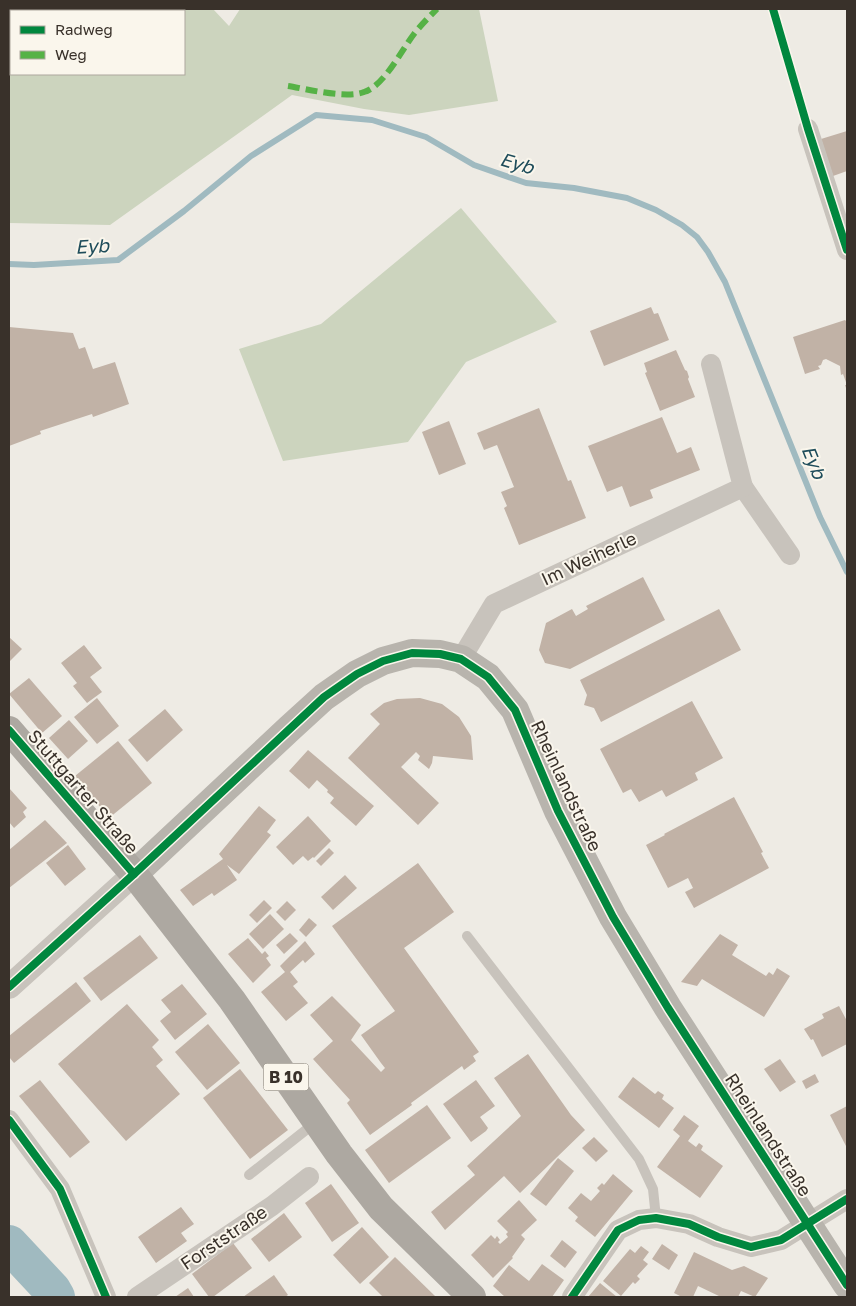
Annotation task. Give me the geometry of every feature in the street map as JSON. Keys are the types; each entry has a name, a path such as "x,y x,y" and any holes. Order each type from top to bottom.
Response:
{"main road":[{"name":"Rheinlandstraße","path":"134,874 324,697 356,674 383,661 412,653 440,654 461,659 488,677 515,710 558,811 613,917 668,1008 847,1285"},
{"name":"Stuttgarter Straße","path":"9,730 134,874 232,1000 338,1154 380,1208 472,1297"}],"street":[{"path":"808,129 847,250"},
{"path":"711,364 743,487 790,555"},
{"name":"Im Weiherle","path":"461,659 494,604 743,487"},
{"path":"9,987 134,874"},
{"path":"9,1120 60,1189 106,1297"},
{"name":"Forststraße","path":"137,1297 272,1206 309,1177"},
{"path":"572,1297 618,1230 639,1220 656,1218 688,1224 718,1237 751,1246 781,1240 847,1199"}],"lane":[{"path":"467,936 639,1159 653,1189 656,1218"},
{"path":"249,1175 317,1121"}],"green space":[{"path":"9,9 213,9 229,26 240,9 479,9 498,101 409,115 364,109 292,95 110,225 9,223"},
{"path":"461,208 557,322 466,362 408,442 283,461 239,349 321,324"}],"building":[{"path":"847,131 847,171 833,176 821,139"},
{"path":"651,307 654,314 658,313 669,340 604,366 590,331"},
{"path":"845,320 847,322 847,385 843,374 841,375 840,366 826,359 818,366 820,369 805,374 793,337"},
{"path":"9,327 73,333 79,349 85,347 93,369 115,362 129,404 93,417 92,414 40,431 41,434 9,446"},
{"path":"676,350 687,371 695,397 660,411 645,373 647,372 644,363"},
{"path":"539,408 568,481 571,480 586,518 519,545 504,508 507,506 501,492 514,487 497,445 484,450 477,433"},
{"path":"662,417 677,453 691,447 700,470 650,490 653,498 630,507 622,486 607,492 588,446"},
{"path":"449,421 466,464 439,475 422,432"},
{"path":"643,577 665,620 570,669 545,663 539,650 546,623 572,609 576,616 588,609 586,606"},
{"path":"719,609 741,650 601,722 594,708 584,705 587,695 580,680"},
{"path":"9,637 22,649 9,662"},
{"path":"84,645 102,668 90,677 102,692 87,703 73,686 77,683 61,663"},
{"path":"29,678 62,716 42,733 9,694"},
{"path":"97,698 119,726 97,744 74,717"},
{"path":"420,698 442,704 459,717 471,736 473,760 433,756 429,769 418,760 420,756 416,752 401,767 439,803 418,825 348,758 380,724 370,714 384,703 397,699"},
{"path":"692,701 723,758 695,773 698,780 666,797 662,790 639,802 631,789 623,793 600,749"},
{"path":"165,709 183,730 147,762 128,740"},
{"path":"69,720 88,741 68,759 49,738"},
{"path":"118,741 152,783 109,818 75,776"},
{"path":"308,750 374,806 356,826 330,803 334,798 317,780 309,789 289,771"},
{"path":"9,788 27,808 23,812 26,817 14,828 9,822"},
{"path":"734,797 763,852 761,853 769,868 694,908 685,892 693,888 688,878 668,888 646,845"},
{"path":"259,806 276,820 267,832 271,835 239,874 227,865 237,880 214,896 212,893 193,906 180,890 223,859 219,854"},
{"path":"308,816 331,841 314,858 308,861 303,856 293,865 276,847"},
{"path":"45,820 67,843 9,888 9,850"},
{"path":"68,845 86,869 65,886 46,863"},
{"path":"329,848 334,853 321,866 316,861"},
{"path":"418,863 454,912 404,948 479,1052 473,1056 476,1061 464,1070 462,1066 370,1135 347,1103 350,1100 313,1059 333,1041 310,1015 332,996 361,1025 351,1040 381,1072 385,1068 361,1035 395,1011 332,926"},
{"path":"345,875 357,888 333,910 321,897"},
{"path":"264,900 272,908 257,923 249,915"},
{"path":"287,901 296,910 285,921 276,912"},
{"path":"270,914 284,929 263,949 249,934"},
{"path":"309,918 317,925 306,937 299,930"},
{"path":"290,933 298,941 284,954 276,945"},
{"path":"720,934 738,945 732,955 766,976 769,972 773,975 777,968 790,976 764,1017 702,979 697,986 681,982"},
{"path":"140,935 158,958 101,1001 83,978"},
{"path":"248,938 262,954 265,951 269,956 266,958 271,965 253,983 228,954"},
{"path":"305,941 315,954 305,963 303,960 290,972 298,982 293,986 308,1003 286,1021 261,992 285,972 280,966"},
{"path":"76,982 91,1001 14,1063 9,1057 9,1036"},
{"path":"182,984 207,1014 175,1040 160,1021 171,1012 161,1000"},
{"path":"127,1004 159,1040 152,1047 163,1060 156,1066 180,1094 126,1141 58,1064"},
{"path":"839,1006 847,1021 847,1044 822,1057 813,1039 811,1040 804,1029 824,1018 822,1014"},
{"path":"208,1024 240,1063 207,1090 175,1052"},
{"path":"528,1054 571,1115 585,1130 520,1193 504,1176 445,1230 431,1212 475,1175 467,1166 521,1116 494,1078"},
{"path":"780,1059 796,1082 780,1092 764,1069"},
{"path":"240,1069 288,1130 250,1159 203,1098"},
{"path":"815,1074 819,1082 806,1089 802,1081"},
{"path":"633,1077 655,1094 658,1091 664,1095 662,1099 674,1108 659,1128 618,1097"},
{"path":"40,1080 90,1142 70,1158 19,1096"},
{"path":"476,1080 495,1106 480,1117 488,1128 486,1131 471,1142 443,1104"},
{"path":"427,1105 451,1138 389,1183 365,1150"},
{"path":"847,1106 847,1148 830,1115"},
{"path":"684,1115 699,1126 688,1141 696,1147 699,1143 703,1146 701,1150 723,1166 700,1198 657,1167 680,1136 673,1130"},
{"path":"594,1137 608,1151 596,1162 582,1148"},
{"path":"558,1158 574,1171 546,1206 530,1194"},
{"path":"613,1174 633,1191 595,1237 575,1221 578,1217 568,1208 581,1193 591,1201 600,1191 597,1188 602,1183 604,1185"},
{"path":"331,1184 359,1223 332,1242 305,1203"},
{"path":"519,1200 537,1220 521,1235 525,1239 513,1258 493,1278 471,1255 491,1235 495,1239 497,1236 500,1244 508,1237 506,1234 508,1232 497,1221"},
{"path":"181,1207 194,1224 181,1233 187,1241 156,1263 138,1237"},
{"path":"284,1213 302,1237 269,1262 251,1239"},
{"path":"362,1227 389,1257 360,1284 333,1255"},
{"path":"562,1240 577,1252 565,1268 550,1256"},
{"path":"233,1243 252,1268 213,1297 209,1297 192,1274"},
{"path":"662,1244 678,1255 669,1270 652,1259"},
{"path":"641,1246 649,1252 643,1260 648,1264 637,1276 640,1279 635,1284 633,1282 621,1296 603,1281 630,1249 635,1253"},
{"path":"694,1252 732,1270 744,1266 768,1278 755,1297 741,1291 738,1297 721,1297 698,1286 693,1297 682,1297 674,1293"},
{"path":"395,1257 436,1297 383,1297 369,1283"},
{"path":"542,1264 564,1280 552,1297 505,1297 493,1286 509,1265 529,1281"},
{"path":"274,1275 288,1295 285,1297 243,1297"},
{"path":"600,1283 617,1297 588,1297"},
{"path":"188,1288 194,1297 175,1297"}],"waterway":[{"name":"Eyb","path":"9,264 34,265 118,260 184,211 251,156 316,115 372,120 426,137 474,165 526,183 574,188 627,198 656,210 682,225 697,237 708,252 725,282 820,517 847,572"},
{"path":"9,1244 52,1290 56,1297"}],"marked path":[{"path":"288,86 326,93 356,94 364,92 378,83 392,67 414,34 437,9"}],"cycle path":[{"path":"773,9 808,129 847,250"},
{"path":"9,987 134,874 324,697 357,674 383,661 412,653 440,654 461,659 488,677 515,710 558,811 613,917 668,1008 847,1285"},
{"path":"9,730 134,874"},
{"path":"9,1120 60,1189 106,1297"},
{"path":"572,1297 618,1230 639,1220 656,1218 689,1224 718,1237 751,1247 781,1240 847,1199"}]}
